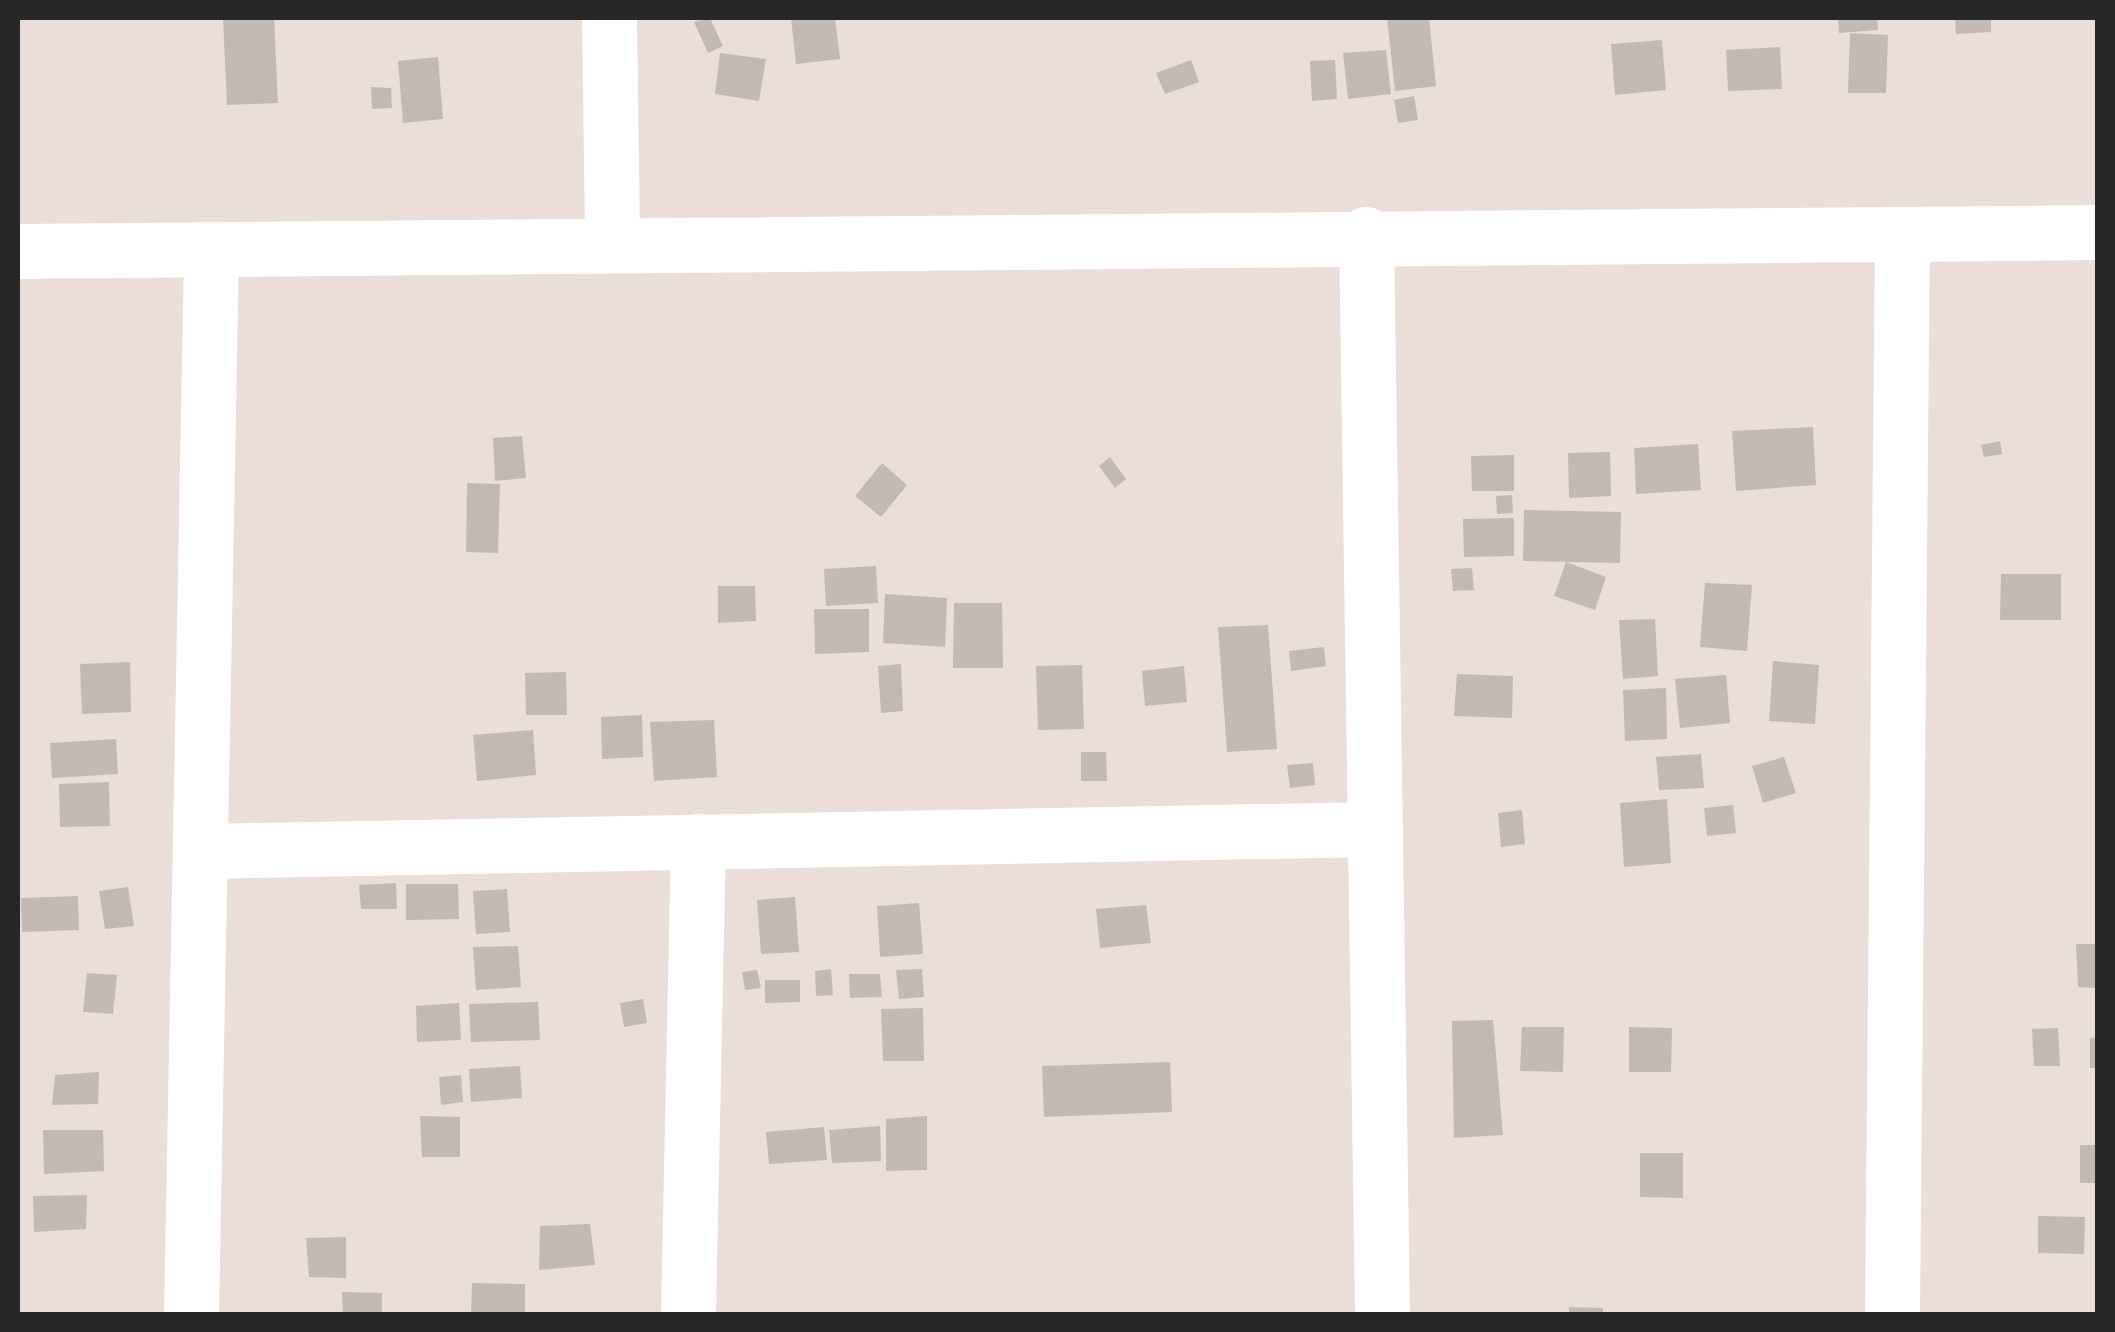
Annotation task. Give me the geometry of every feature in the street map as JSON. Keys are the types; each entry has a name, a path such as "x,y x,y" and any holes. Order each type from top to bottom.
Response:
{"street":[{"path":"608,18 612,246"},
{"path":"18,251 210,255 1366,234 1902,239 2098,232"},
{"path":"1366,234 1382,1314"},
{"path":"1892,1314 1902,239"},
{"path":"192,1314 203,851 210,255"},
{"path":"203,851 1375,829"},
{"path":"688,1314 698,840"}],"building":[{"path":"223,18 274,18 278,103 227,105"},
{"path":"710,18 723,46 708,53 694,22"},
{"path":"791,18 835,18 840,59 796,64"},
{"path":"1387,18 1429,18 1436,86 1395,91"},
{"path":"1838,18 1877,18 1878,30 1839,33"},
{"path":"1955,18 1991,18 1991,32 1956,34"},
{"path":"1850,33 1888,35 1886,93 1848,93"},
{"path":"1662,40 1666,90 1615,95 1611,44"},
{"path":"1780,47 1782,89 1728,91 1726,50"},
{"path":"1386,50 1391,94 1348,99 1343,53"},
{"path":"720,53 766,59 759,101 715,94"},
{"path":"438,57 443,119 403,123 398,61"},
{"path":"1191,60 1199,82 1165,94 1156,73"},
{"path":"1335,60 1337,99 1312,101 1310,61"},
{"path":"371,87 391,88 392,108 372,109"},
{"path":"1414,96 1418,120 1398,123 1394,100"},
{"path":"1813,427 1816,485 1736,491 1732,431"},
{"path":"522,436 526,478 495,481 493,438"},
{"path":"2000,441 2002,454 1984,457 1981,445"},
{"path":"1698,444 1701,490 1636,494 1634,448"},
{"path":"1610,452 1611,496 1569,498 1568,453"},
{"path":"1514,455 1514,491 1472,491 1471,456"},
{"path":"1110,457 1126,479 1115,488 1099,466"},
{"path":"882,463 907,485 881,517 855,496"},
{"path":"467,483 500,484 498,553 466,552"},
{"path":"1512,495 1513,513 1497,514 1496,496"},
{"path":"1524,510 1621,512 1620,563 1523,561"},
{"path":"1514,518 1514,556 1464,557 1463,519"},
{"path":"1566,562 1606,577 1595,610 1554,596"},
{"path":"876,566 878,603 826,606 824,569"},
{"path":"1472,568 1474,590 1453,591 1451,569"},
{"path":"2001,574 2061,574 2061,620 2000,620"},
{"path":"1705,583 1752,585 1747,651 1700,647"},
{"path":"718,586 755,586 756,621 718,623"},
{"path":"885,594 947,598 945,647 883,643"},
{"path":"954,603 1002,603 1003,668 953,668"},
{"path":"814,609 869,609 869,652 815,654"},
{"path":"1655,619 1658,676 1623,679 1619,620"},
{"path":"1268,625 1277,749 1227,752 1218,627"},
{"path":"1324,647 1326,666 1291,671 1289,651"},
{"path":"1773,661 1819,665 1815,724 1769,721"},
{"path":"130,662 131,712 82,714 80,664"},
{"path":"901,664 903,711 881,713 878,666"},
{"path":"1082,665 1084,729 1038,730 1036,666"},
{"path":"1184,666 1187,702 1145,706 1142,671"},
{"path":"566,672 567,715 526,715 525,673"},
{"path":"1457,674 1513,676 1512,718 1454,716"},
{"path":"1726,675 1730,723 1680,728 1675,679"},
{"path":"1666,688 1667,739 1625,741 1623,690"},
{"path":"642,715 643,757 602,759 601,717"},
{"path":"714,720 717,777 654,781 650,722"},
{"path":"533,730 536,775 477,781 473,735"},
{"path":"116,739 118,774 52,778 50,743"},
{"path":"1081,752 1106,752 1107,781 1081,781"},
{"path":"1701,754 1704,788 1659,790 1656,757"},
{"path":"1784,757 1796,793 1763,803 1752,766"},
{"path":"1313,763 1315,785 1290,788 1287,765"},
{"path":"109,782 110,826 60,827 59,784"},
{"path":"1667,799 1671,863 1624,867 1620,803"},
{"path":"1733,805 1736,833 1707,836 1704,808"},
{"path":"1522,810 1525,844 1501,847 1498,813"},
{"path":"396,883 397,909 361,909 359,885"},
{"path":"406,884 458,884 459,919 406,920"},
{"path":"128,887 134,926 105,929 99,891"},
{"path":"507,889 510,932 476,934 473,891"},
{"path":"78,896 79,930 22,932 21,898"},
{"path":"795,897 799,952 761,954 757,900"},
{"path":"919,903 923,954 880,957 877,906"},
{"path":"1146,905 1151,943 1100,948 1096,909"},
{"path":"2076,944 2098,944 2098,988 2078,987"},
{"path":"518,946 521,987 476,990 473,947"},
{"path":"831,969 833,995 816,996 815,971"},
{"path":"922,969 924,997 899,999 896,970"},
{"path":"757,970 761,988 745,990 742,972"},
{"path":"87,973 117,975 113,1014 83,1012"},
{"path":"849,974 880,974 882,997 850,998"},
{"path":"765,980 800,980 800,1002 765,1003"},
{"path":"643,999 647,1023 624,1027 620,1003"},
{"path":"538,1002 540,1040 471,1042 469,1004"},
{"path":"459,1003 461,1040 417,1042 416,1006"},
{"path":"923,1008 924,1061 883,1061 881,1009"},
{"path":"1493,1020 1503,1135 1454,1138 1452,1021"},
{"path":"1522,1027 1564,1027 1563,1072 1520,1071"},
{"path":"1629,1027 1672,1028 1671,1072 1629,1072"},
{"path":"2058,1028 2060,1066 2034,1066 2032,1029"},
{"path":"2098,1037 2098,1068 2090,1068 2090,1038"},
{"path":"1170,1062 1172,1112 1044,1117 1042,1066"},
{"path":"520,1066 522,1098 471,1102 469,1069"},
{"path":"99,1072 98,1104 52,1105 55,1075"},
{"path":"461,1075 463,1102 441,1105 439,1077"},
{"path":"420,1116 460,1117 460,1157 422,1157"},
{"path":"927,1116 927,1170 886,1171 886,1119"},
{"path":"880,1126 881,1161 832,1163 829,1130"},
{"path":"824,1127 827,1160 769,1164 766,1132"},
{"path":"43,1130 103,1130 104,1171 44,1174"},
{"path":"2080,1145 2098,1145 2098,1183 2080,1183"},
{"path":"1640,1153 1683,1153 1683,1198 1640,1197"},
{"path":"87,1195 86,1229 34,1232 33,1196"},
{"path":"2038,1216 2085,1217 2084,1254 2038,1253"},
{"path":"590,1224 595,1265 539,1270 540,1226"},
{"path":"346,1237 346,1278 309,1277 306,1238"},
{"path":"472,1283 525,1284 525,1314 471,1314"},
{"path":"342,1292 382,1293 382,1314 343,1314"},
{"path":"1569,1307 1603,1308 1603,1314 1569,1314"}]}
